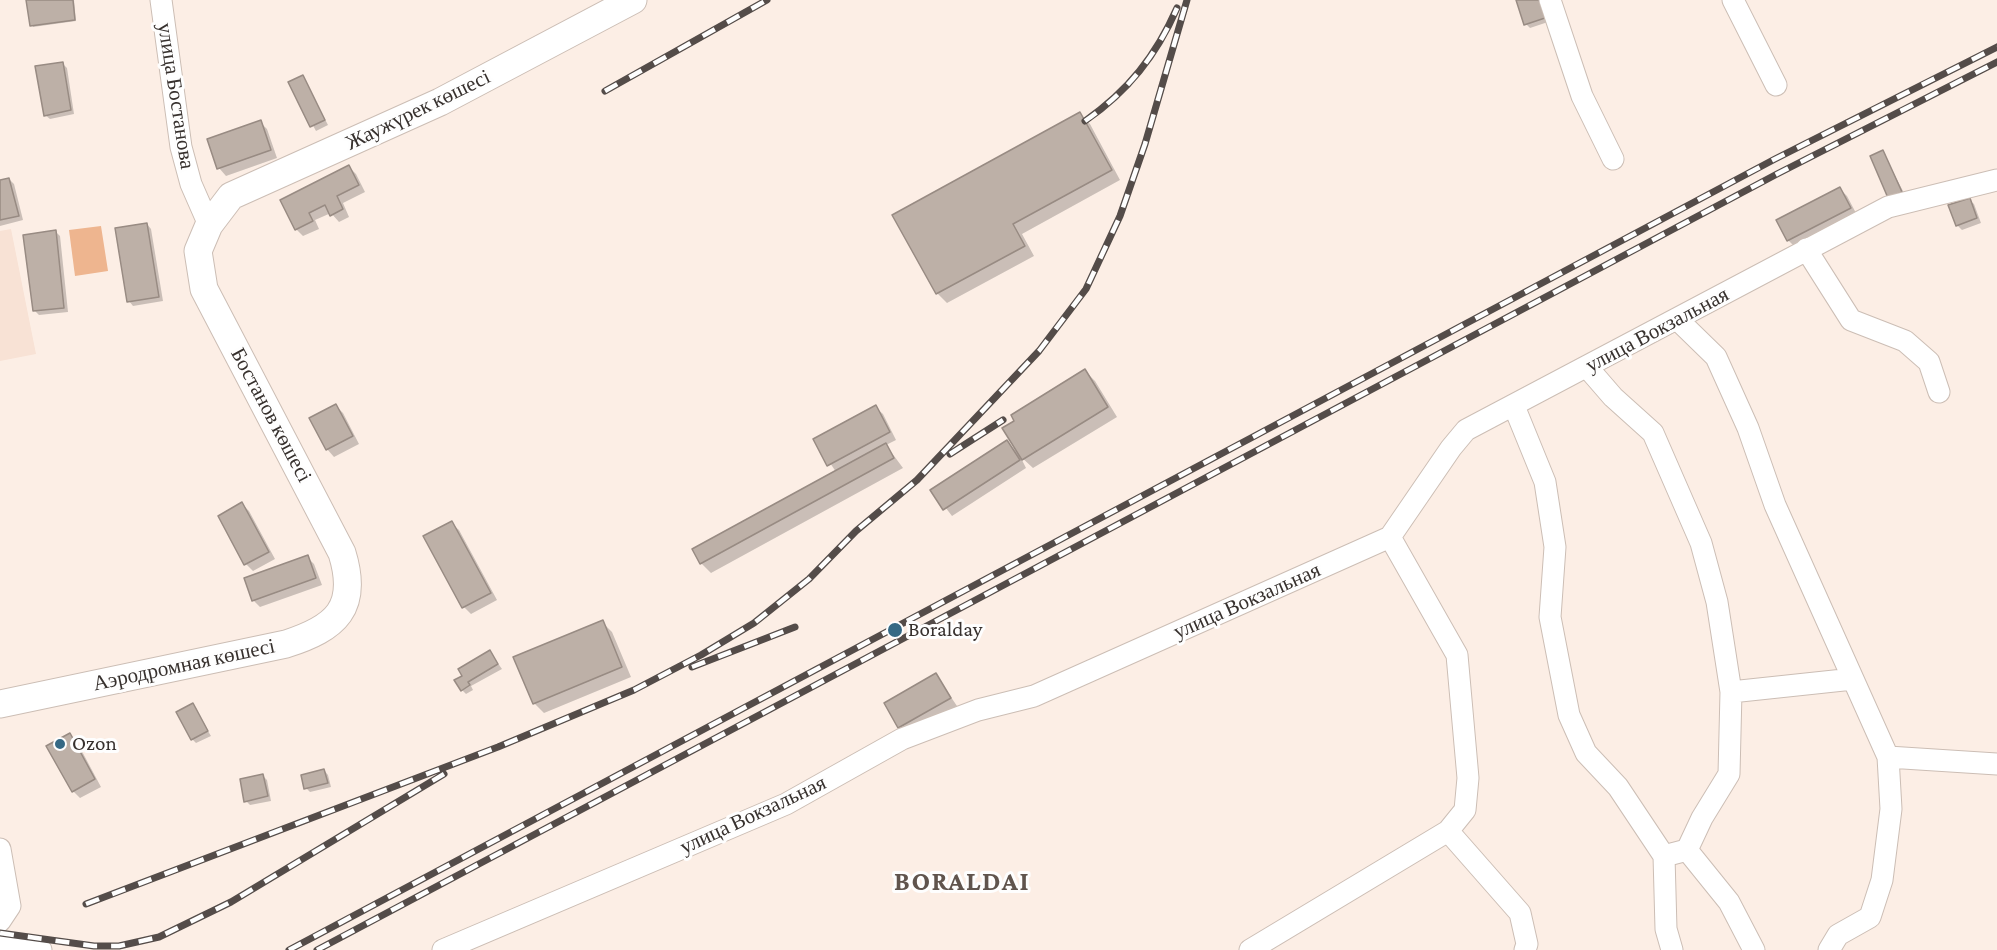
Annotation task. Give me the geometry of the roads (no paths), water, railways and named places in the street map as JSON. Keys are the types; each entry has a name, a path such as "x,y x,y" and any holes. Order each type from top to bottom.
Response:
{"main road":[{"name":"Жаужүрек көшесі","path":"209,225 231,196 440,102 633,0"},
{"name":"Бостанов көшесі","path":"209,225 198,251 204,288 336,537 349,581 344,607"},
{"name":"Аэродромная көшесі","path":"6,702 286,644 315,635 327,627 344,607"}],"street":[{"name":"улица Бостанова","path":"161,0 181,147 191,184 209,225"},
{"path":"1550,0 1582,96 1613,159"},
{"path":"1733,0 1776,85"},
{"name":"улица Вокзальная","path":"443,950 786,804 902,739 978,710 1034,696 1390,537 1451,448 1466,430 1888,207 1997,180"},
{"path":"1806,249 1851,320 1905,341 1929,362 1939,392"},
{"path":"1677,319 1716,357 1748,428 1775,505 1888,757 1891,809 1882,880 1870,917 1838,935 1829,950"},
{"path":"1587,367 1613,397 1653,433 1701,543 1718,602 1731,692 1730,774 1702,818 1687,850"},
{"path":"1514,406 1545,482 1555,547 1551,617 1569,715 1586,753 1618,787 1664,856 1666,928 1672,950"},
{"path":"1250,950 1448,831 1465,810 1468,778 1457,655 1390,537"},
{"path":"1731,692 1853,679"},
{"path":"1888,757 1997,764"},
{"path":"1448,831 1520,913 1527,944 1525,950"},
{"path":"0,849 9,906 0,921"},
{"path":"1664,856 1687,850"},
{"path":"1687,850 1729,903 1754,950"},
{"path":"0,943 38,947 41,950"}],"railway":[{"path":"605,91 767,0"},
{"path":"86,904 498,747 634,690 701,655 754,623 809,579 856,531 917,480 1039,351 1086,289 1120,216 1145,144 1187,0"},
{"path":"1085,121 1115,97 1139,71 1160,42 1177,8"},
{"path":"289,950 1775,159 1997,47"},
{"path":"317,950 1777,174 1997,62"},
{"path":"950,454 1003,420"},
{"path":"692,667 795,627"},
{"path":"0,933 94,946 119,946 159,937 231,902 444,774"}],"place":[{"name":"Boralday","path":"895,630"},
{"name":"Ozon","path":"60,744"}],"district":[{"name":"BORALDAI","path":"962,882"}]}
